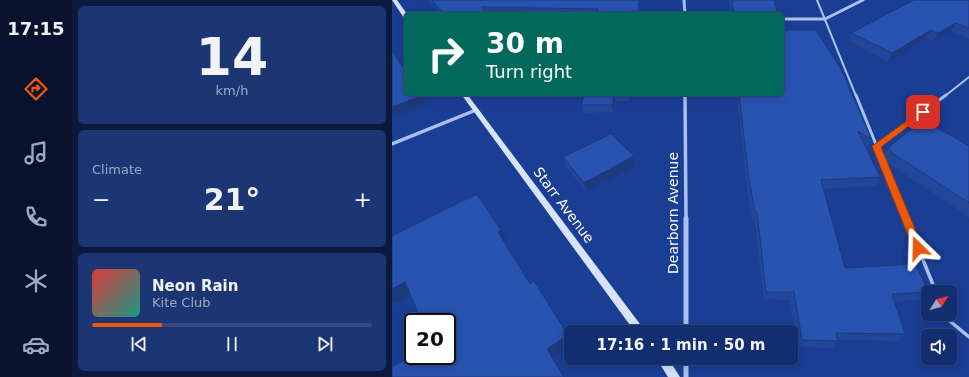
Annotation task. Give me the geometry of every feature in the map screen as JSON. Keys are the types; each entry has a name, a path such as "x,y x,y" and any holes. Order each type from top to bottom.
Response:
{"main road":[{"path":"394,0 404,13"},
{"name":"Starr Avenue","path":"466,96 636,325"},
{"path":"666,365 675,377"}],"street":[{"path":"684,0 685,12"},
{"path":"784,19 825,19 862,0"},
{"name":"Dearborn Avenue","path":"685,96 686,325"},
{"path":"392,144 476,110"},
{"path":"686,365 686,377"}],"lane":[{"path":"817,0 933,285"},
{"path":"876,146 969,77"},
{"path":"950,321 969,337"}],"building":[{"path":"432,0 639,0 638,12 597,12 598,9 481,7 486,12 442,12"},
{"path":"732,0 774,0 777,12 734,12"},
{"path":"914,0 969,0 969,28 956,23 938,33 931,30 892,53 851,33"},
{"path":"784,30 816,30 842,71 872,140 858,131 880,177 821,180 845,268 915,264 926,285 921,285 921,292 892,294 905,334 836,333 838,341 802,340 794,292 766,292 757,212 755,212 749,179 739,96 784,96"},
{"path":"392,51 404,69 404,96 422,96 392,107"},
{"path":"584,96 614,96 612,105 582,105"},
{"path":"923,120 969,146 969,203 891,152 889,147"},
{"path":"611,134 634,156 584,183 563,157"},
{"path":"477,194 501,230 498,232 530,284 534,281 564,329 564,338 547,349 564,377 392,377 392,367 404,360 404,365 456,365 456,313 418,313 405,282 392,289 392,236"}],"route":[{"path":"918,248 876,146 923,112"}]}
